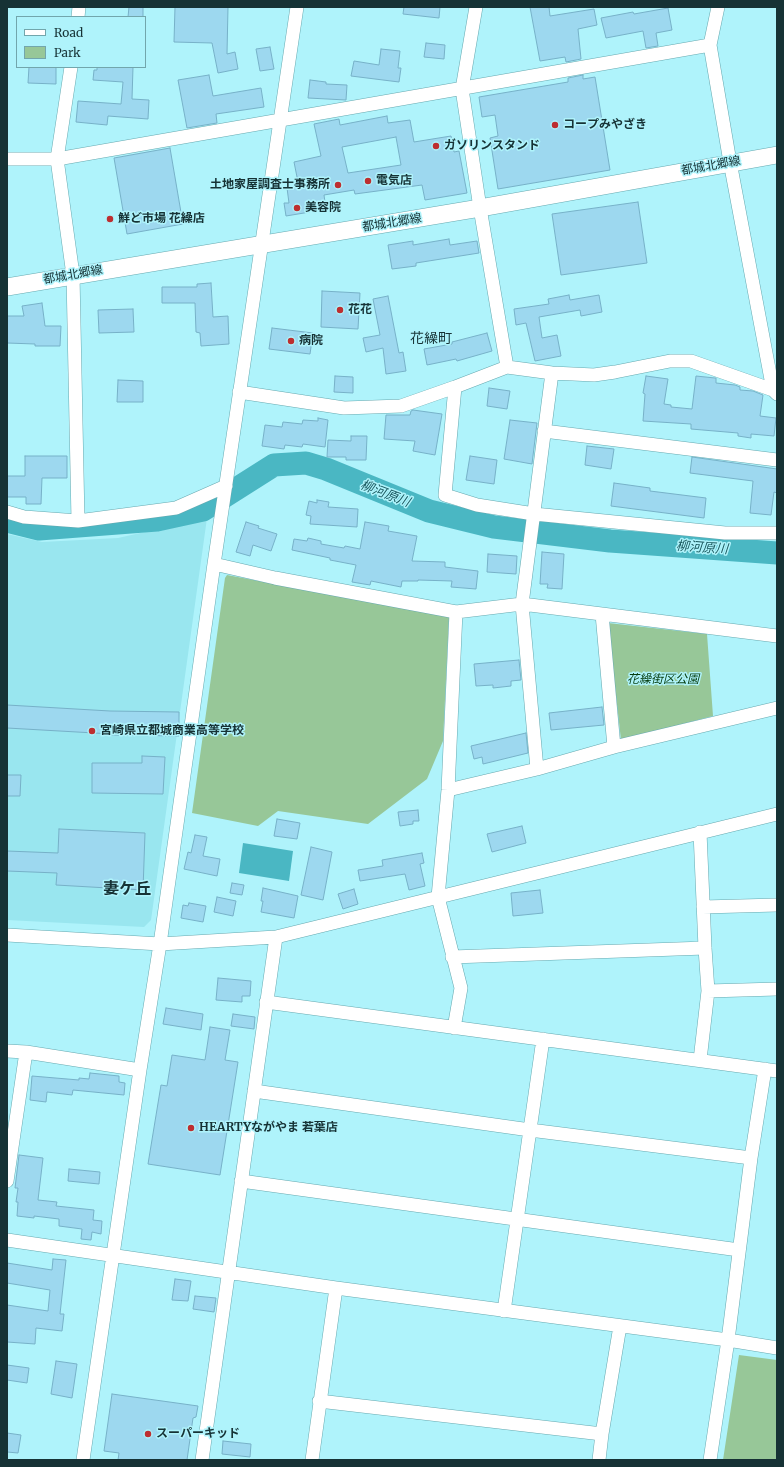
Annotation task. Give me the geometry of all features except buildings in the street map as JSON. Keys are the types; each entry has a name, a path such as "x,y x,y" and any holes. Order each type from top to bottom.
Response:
{"main road":[{"name":"都城北郷線","path":"7,287 480,208 730,162 777,155"}],"street":[{"path":"83,1460 160,944 239,392 297,7"},
{"path":"476,7 462,89 480,208 507,367"},
{"path":"718,7 710,45 730,162 775,392"},
{"path":"7,159 57,159 710,45"},
{"path":"70,68 57,159 73,275 78,521"},
{"path":"239,392 344,408 401,406 507,367 552,373 594,375 670,361 691,361 775,392"},
{"path":"537,769 522,604 552,373"},
{"path":"455,387 445,495 533,517 725,533 777,533"},
{"path":"544,431 777,460"},
{"path":"7,512 24,517 78,521 176,508 226,486"},
{"path":"214,564 275,578 456,612 522,604 777,636"},
{"path":"454,1028 461,988 438,897 448,790 456,612"},
{"path":"602,614 614,748"},
{"path":"448,790 777,708"},
{"path":"7,935 160,944 276,937 777,814"},
{"path":"700,832 708,991 700,1060"},
{"path":"703,907 777,905"},
{"path":"202,1460 276,937"},
{"path":"452,956 705,948"},
{"path":"708,991 777,989"},
{"path":"266,1002 771,1070 751,1158 728,1340 710,1460"},
{"path":"504,1311 543,1039"},
{"path":"7,1051 26,1052 140,1070"},
{"path":"7,1181 10,1143 26,1052"},
{"path":"254,1092 530,1130 751,1158"},
{"path":"241,1181 518,1218 739,1250"},
{"path":"7,1240 336,1288 728,1340 777,1348"},
{"path":"312,1460 336,1288"},
{"path":"599,1460 620,1326"},
{"path":"320,1401 602,1434"}],"shaded area":[{"name":"宮崎県立都城商業高等学校","path":"207,518 151,920 144,927 7,920 7,534 42,542 118,538"},
{"path":"243,843 293,851 289,881 239,873"}],"green space":[{"path":"227,575 449,617 443,741 427,779 368,824 278,811 258,826 192,813 225,578"},
{"name":"花繰街区公園","path":"608,623 707,634 713,716 621,740"},
{"path":"739,1355 777,1360 777,1460 723,1460"}],"waterway":[{"name":"柳河原川","path":"7,521 39,529 157,520 203,510 274,465 306,463 326,469 429,511 494,527 610,541 777,553"}],"place":[{"name":"コープみやざき","path":"555,125"},
{"name":"ガソリンスタンド","path":"436,146"},
{"name":"電気店","path":"368,181"},
{"name":"土地家屋調査士事務所","path":"338,185"},
{"name":"美容院","path":"297,208"},
{"name":"鮮ど市場 花繰店","path":"110,219"},
{"name":"花花","path":"340,310"},
{"name":"病院","path":"291,341"},
{"name":"宮崎県立都城商業高等学校","path":"92,731"},
{"name":"HEARTYながやま 若葉店","path":"191,1128"},
{"name":"スーパーキッド","path":"148,1434"}],"district":[{"name":"花繰町","path":"431,339"},
{"name":"妻ケ丘","path":"127,889"}]}
